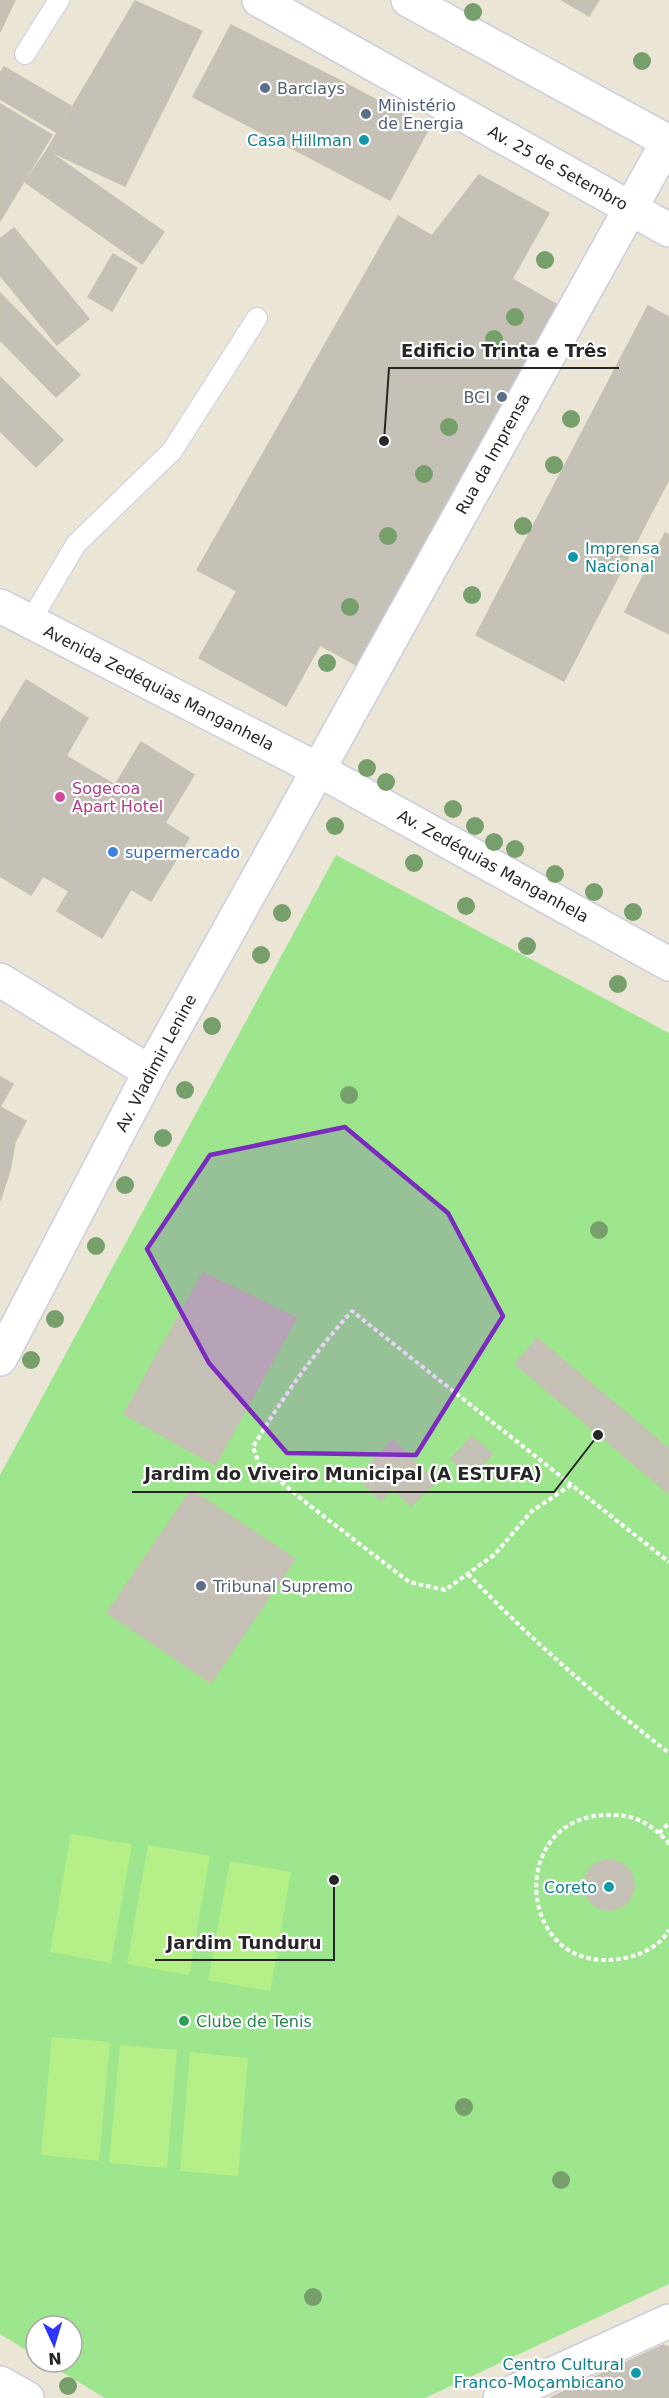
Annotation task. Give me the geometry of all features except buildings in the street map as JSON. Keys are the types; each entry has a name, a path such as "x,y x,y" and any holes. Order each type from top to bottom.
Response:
{"main road":[{"name":"Av. 25 de Setembro","path":"259,0 669,230"},
{"path":"408,0 669,141"},
{"name":"Rua da Imprensa","path":"317,769 629,208 669,141"},
{"name":"Avenida Zedéquias Manganhela","path":"0,606 317,769"},
{"name":"Av. Zedéquias Manganhela","path":"317,769 669,964"},
{"name":"Av. Vladimir Lenine","path":"0,1359 150,1072 317,769"},
{"path":"0,980 150,1072"},
{"path":"500,2398 669,2321"},
{"path":"0,2383 27,2398"}],"lane":[{"path":"25,54 59,0"},
{"path":"30,622 76,544 172,451 257,318"}],"path":[{"path":"572,1485 532,1511 494,1555 445,1590 410,1582 259,1464 253,1447 286,1393 322,1344 352,1311 572,1485 669,1562"},
{"path":"468,1574 501,1608 604,1701 669,1753"},
{"path":"669,1844 649,1825 626,1815 601,1814 576,1821 557,1834 543,1854 536,1876 536,1900 543,1922 558,1941 577,1954 600,1961 624,1960 647,1951 669,1930"},
{"path":"658,1833 669,1823"}],"highlighted area":[{"path":"345,1127 448,1213 503,1316 416,1455 287,1453 209,1363 147,1249 210,1155"}],"green space":[{"path":"336,855 669,1033 669,2284 425,2398 105,2398 65,2374 84,2374 84,2314 24,2314 24,2349 0,2334 0,1475"},
{"path":"71,1834 132,1844 111,1963 50,1952"},
{"path":"148,1845 210,1856 189,1975 127,1964"},
{"path":"230,1861 291,1872 270,1991 208,1980"},
{"path":"52,2037 110,2042 99,2161 41,2155"},
{"path":"120,2045 177,2050 167,2168 109,2163"},
{"path":"190,2052 248,2058 238,2176 180,2171"}],"place":[{"name":"Barclays","path":"265,88"},
{"name":"Ministério de Energia","path":"366,114"},
{"name":"Casa Hillman","path":"364,140"},
{"name":"BCI","path":"502,397"},
{"name":"Edificio Trinta e Três","path":"384,441"},
{"name":"Imprensa Nacional","path":"573,557"},
{"name":"Sogecoa Apart Hotel","path":"60,797"},
{"name":"supermercado","path":"113,852"},
{"name":"Jardim do Viveiro Municipal (A ESTUFA)","path":"598,1435"},
{"name":"Tribunal Supremo","path":"201,1586"},
{"name":"Jardim Tunduru","path":"334,1880"},
{"name":"Coreto","path":"609,1887"},
{"name":"Clube de Tenis","path":"184,2021"},
{"name":"Centro Cultural Franco-Moçambicano","path":"636,2373"}]}
